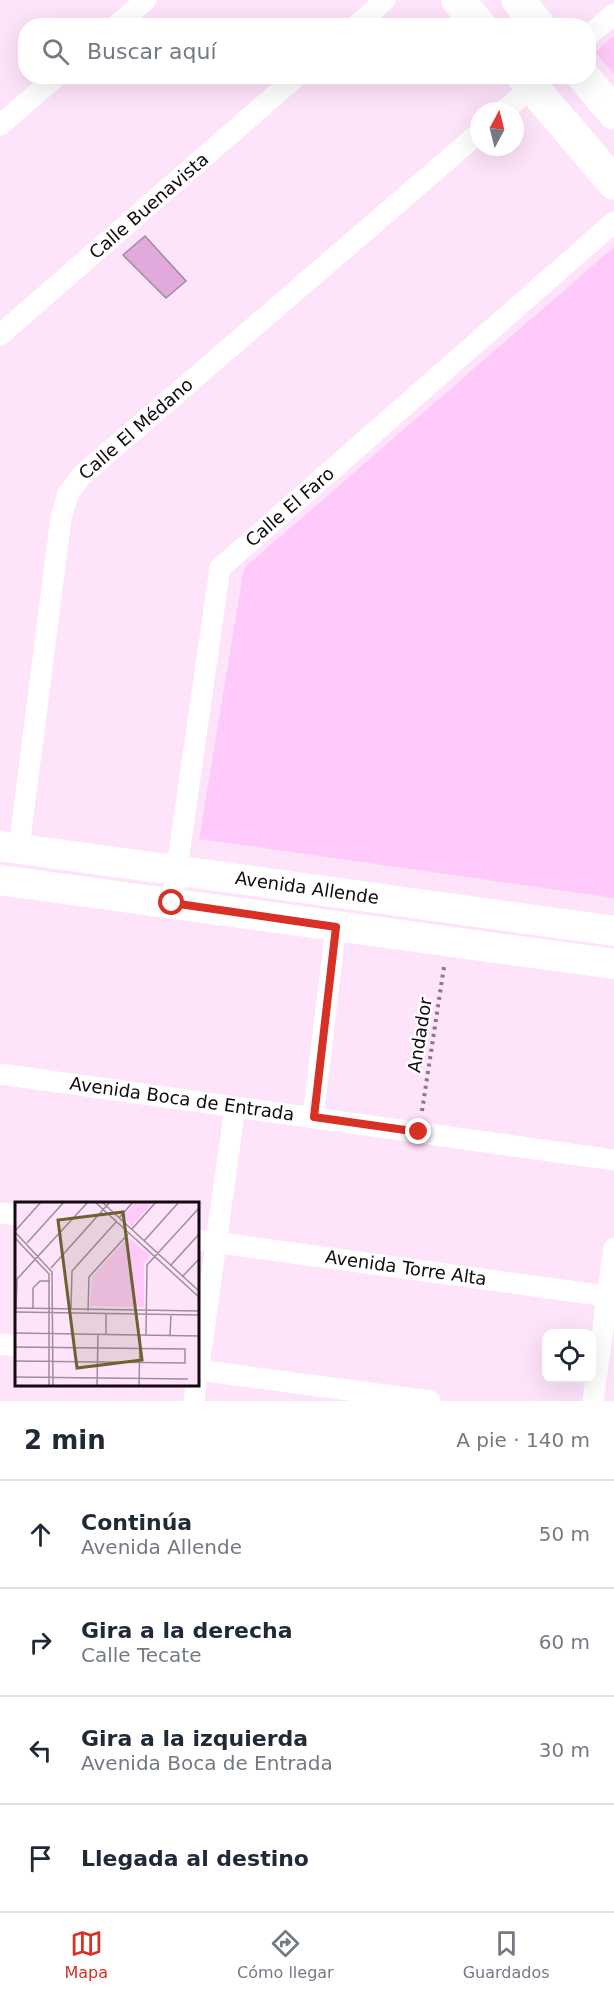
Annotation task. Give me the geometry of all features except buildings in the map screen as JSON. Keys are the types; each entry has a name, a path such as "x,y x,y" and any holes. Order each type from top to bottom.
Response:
{"main road":[{"path":"458,0 473,18"},
{"path":"518,0 533,18"},
{"path":"530,84 614,183"},
{"path":"590,84 614,113"}],"street":[{"path":"125,18 146,0"},
{"path":"365,18 385,0"},
{"path":"596,29 614,14"},
{"path":"0,125 48,84"},
{"name":"Calle Buenavista","path":"0,335 288,84"},
{"path":"511,102 526,84"},
{"name":"Calle El Médano","path":"9,847 61,518 68,494 81,476 470,141"},
{"name":"Calle El Faro","path":"172,903 220,568 614,222"},
{"name":"Avenida Allende","path":"9,847 614,931"},
{"name":"Avenida Allende","path":"0,880 614,964"},
{"path":"314,1117 336,927"},
{"name":"Avenida Boca de Entrada","path":"0,1074 614,1160"},
{"path":"200,1342 207,1241 235,1107"},
{"path":"0,1213 15,1215"},
{"name":"Avenida Torre Alta","path":"207,1241 611,1296"},
{"path":"593,1401 611,1296 614,1248"},
{"path":"0,1344 15,1346"},
{"path":"200,1371 430,1401"},
{"path":"194,1401 196,1386"}],"path":[{"name":"Andador","path":"419,1132 448,942"}],"shaded area":[{"path":"614,36 614,74 596,53"},
{"path":"614,247 614,898 199,839 244,568"}],"route":[{"path":"172,903 336,927 314,1117 419,1132"}]}
